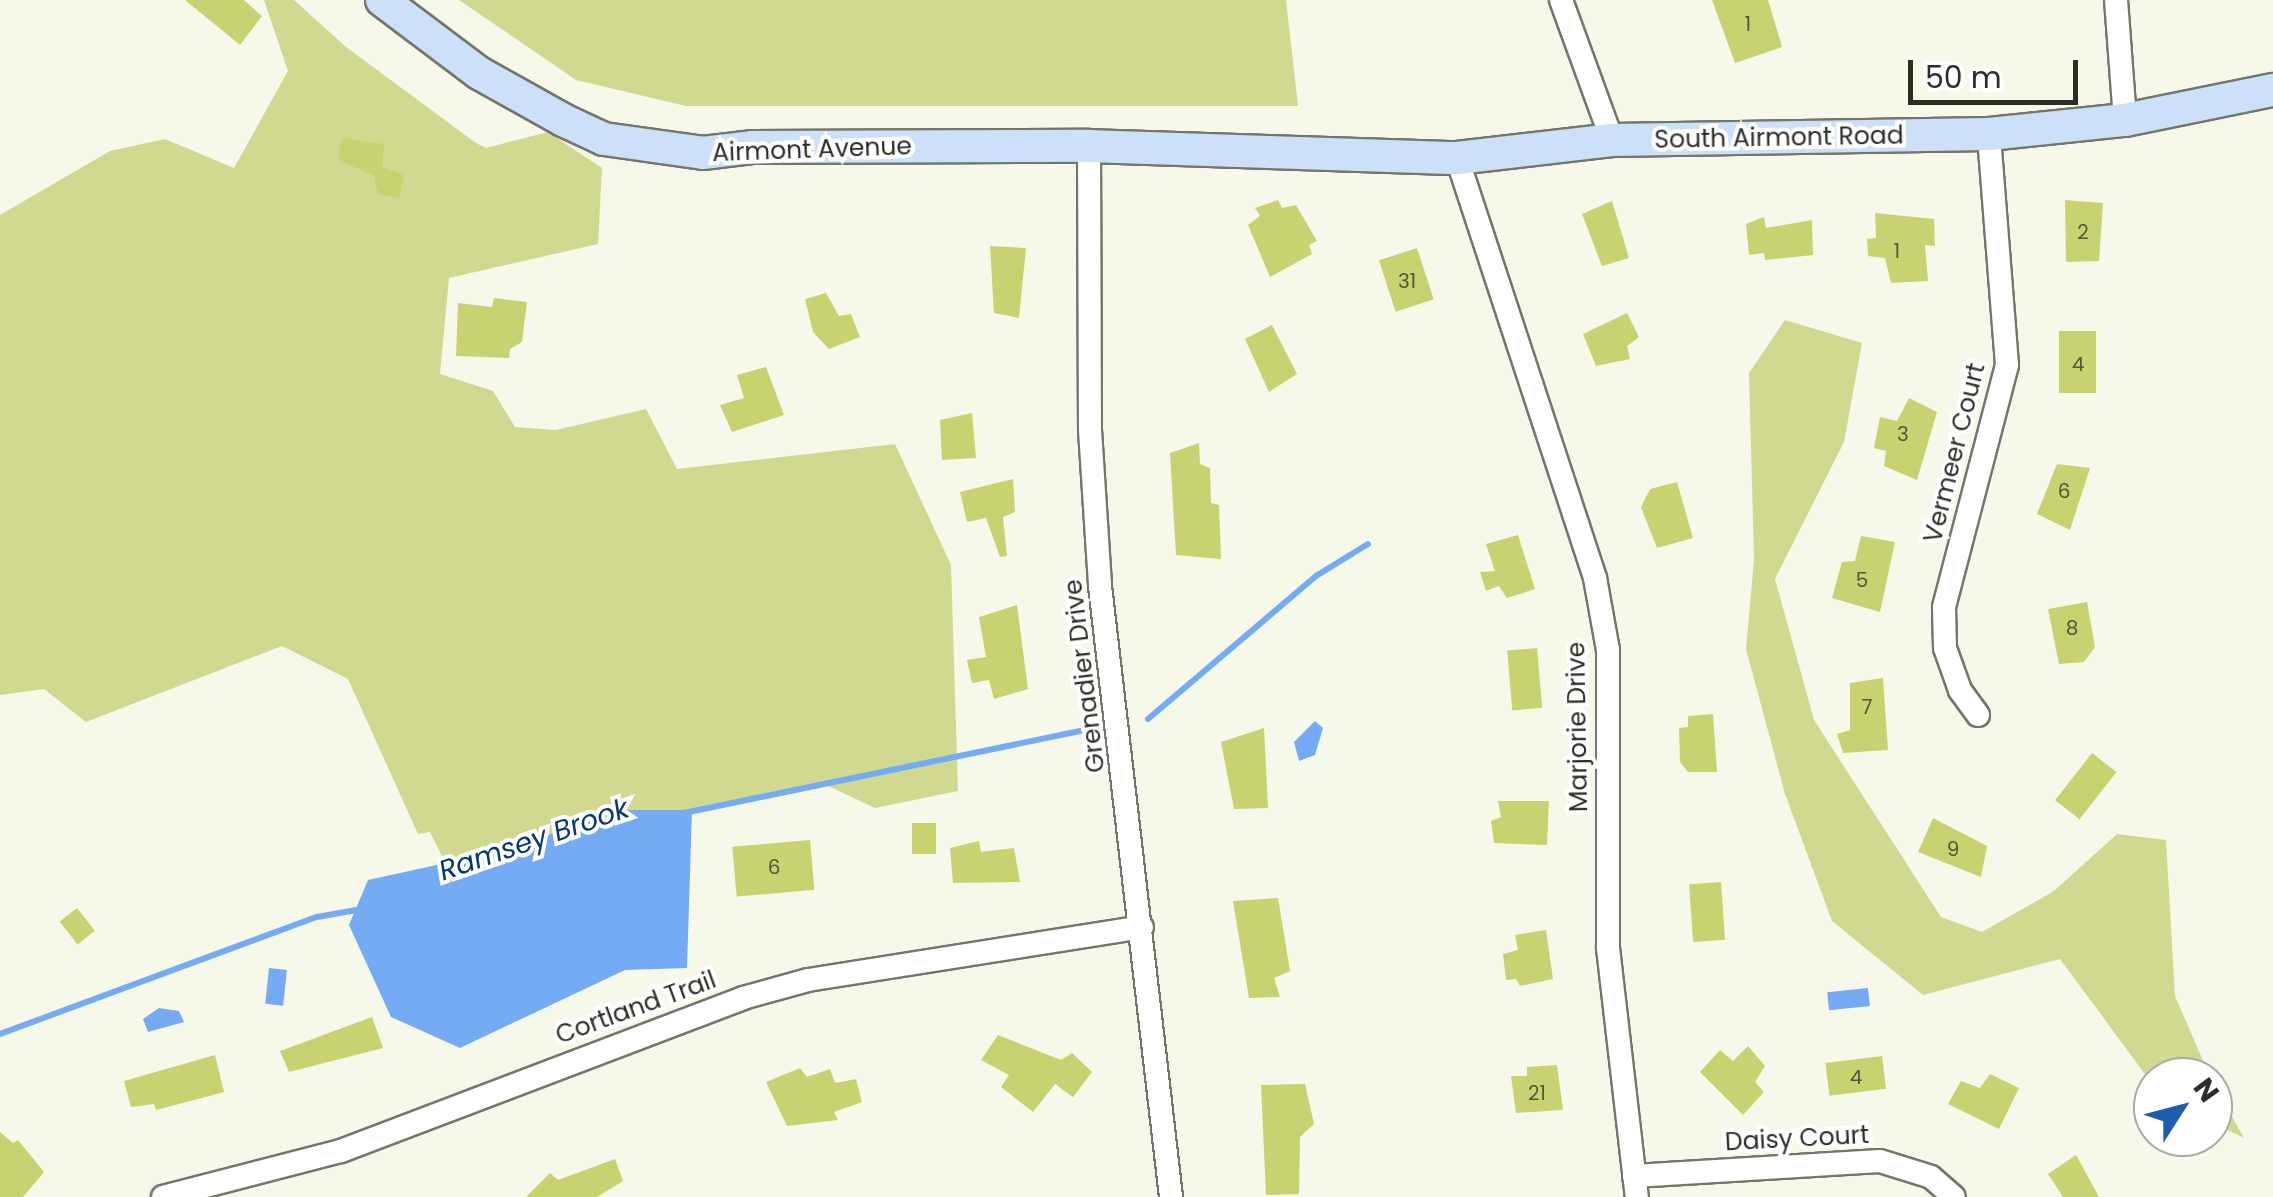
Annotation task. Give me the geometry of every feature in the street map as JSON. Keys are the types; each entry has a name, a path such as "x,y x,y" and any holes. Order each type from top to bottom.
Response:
{"street":[{"name":"Airmont Avenue","path":"382,0 479,74 604,138 703,153 752,147 1284,149"},
{"path":"1561,0 1612,140"},
{"path":"2116,0 2125,120"},
{"name":"South Airmont Road","path":"1284,149 1456,158 1612,140 1989,134 2125,120 2273,90"},
{"name":"Vermeer Court","path":"1978,715 1960,690 1945,648 1944,607 2007,365 1989,134"},
{"name":"Grenadier Drive","path":"1089,146 1090,430 1100,586 1171,1197"},
{"name":"Marjorie Drive","path":"1456,158 1595,578 1608,650 1608,948 1635,1186"},
{"name":"Cortland Trail","path":"163,1197 341,1151 743,998 808,980 1142,926"},
{"name":"Daisy Court","path":"1635,1186 1880,1161 1931,1177 1954,1197"}],"green space":[{"path":"264,0 294,0 346,47 486,148 548,132 602,168 598,244 449,278 440,374 493,391 515,427 556,430 646,409 677,469 895,444 951,565 958,791 875,808 822,783 692,810 625,810 496,852 444,860 430,832 418,834 348,679 282,646 86,722 44,689 0,695 0,215 110,151 165,139 234,168 288,71"},
{"path":"459,0 1286,0 1298,106 686,106 576,80"},
{"path":"1785,320 1862,343 1844,442 1775,579 1814,720 1941,917 1982,932 2054,891 2117,834 2166,840 2175,996 2201,1057 2133,1058 2060,959 1923,995 1832,921 1785,794 1746,649 1754,560 1749,373"},
{"path":"2233,1118 2244,1138 2233,1133"}],"water":[{"path":"1315,721 1323,728 1315,755 1299,761 1294,742"},
{"path":"625,810 692,810 687,968 625,970 460,1048 391,1017 349,925 368,880 496,852"},
{"path":"269,968 287,970 283,1006 265,1004"},
{"path":"1868,988 1870,1006 1829,1010 1827,992"},
{"path":"159,1008 179,1011 184,1022 148,1032 143,1019"}],"building":[{"path":"185,0 244,0 262,16 240,45"},
{"path":"1712,0 1768,0 1782,47 1735,63"},
{"path":"342,138 384,144 382,167 404,174 399,199 378,194 374,176 337,159"},
{"path":"1278,200 1282,208 1296,205 1317,241 1309,245 1312,254 1270,277 1248,225 1260,216 1255,208"},
{"path":"2065,200 2103,203 2099,261 2066,262"},
{"path":"1612,201 1629,258 1602,266 1582,214"},
{"path":"1875,213 1934,219 1935,246 1925,245 1928,281 1891,283 1885,258 1868,256 1867,239 1876,238"},
{"path":"1764,217 1766,228 1812,220 1813,255 1765,260 1764,253 1749,255 1746,224"},
{"path":"990,246 1026,248 1019,318 994,313"},
{"path":"1417,248 1434,299 1396,312 1379,260"},
{"path":"826,293 839,316 851,314 860,337 829,349 813,332 805,299"},
{"path":"494,298 527,302 522,342 510,349 509,358 456,356 458,303 492,307"},
{"path":"1627,313 1639,337 1627,346 1630,359 1596,366 1583,334"},
{"path":"1272,325 1297,374 1269,392 1245,339"},
{"path":"2059,331 2096,331 2096,393 2059,393"},
{"path":"766,367 784,415 732,432 720,405 744,398 737,375"},
{"path":"1909,398 1937,412 1917,480 1884,466 1886,451 1874,448 1880,417 1897,421"},
{"path":"972,413 976,458 942,460 940,420"},
{"path":"1199,443 1200,464 1210,468 1211,503 1219,505 1221,559 1176,555 1170,453"},
{"path":"2057,464 2090,468 2070,530 2037,514"},
{"path":"1013,479 1015,512 1003,517 1007,556 1000,557 986,518 967,522 960,492"},
{"path":"1677,482 1693,538 1657,548 1641,507 1650,489"},
{"path":"1518,535 1535,589 1507,598 1499,586 1486,591 1480,572 1495,571 1486,544"},
{"path":"1861,536 1895,542 1880,612 1832,598 1842,562 1855,561"},
{"path":"2087,602 2095,647 2084,662 2059,664 2048,609"},
{"path":"1017,605 1028,689 994,699 989,680 972,683 967,660 986,657 979,617"},
{"path":"1537,648 1542,708 1512,710 1507,651"},
{"path":"1883,678 1888,750 1843,753 1837,734 1850,730 1850,683"},
{"path":"1713,714 1717,772 1688,772 1680,762 1679,728 1688,727 1688,716"},
{"path":"1264,728 1268,808 1234,809 1221,742"},
{"path":"2092,753 2116,772 2079,819 2055,800"},
{"path":"1498,801 1549,801 1547,845 1494,843 1491,821 1501,817"},
{"path":"1933,818 1987,846 1981,877 1918,852"},
{"path":"912,823 936,823 936,854 912,854"},
{"path":"810,840 814,890 737,897 732,847"},
{"path":"979,841 981,852 1014,848 1020,882 953,883 950,848"},
{"path":"1721,882 1725,940 1693,942 1689,884"},
{"path":"1278,898 1290,971 1274,978 1280,997 1249,998 1233,901"},
{"path":"77,908 95,931 78,944 60,922"},
{"path":"1546,930 1553,979 1520,986 1516,979 1506,980 1503,954 1518,950 1515,935"},
{"path":"372,1017 383,1048 289,1072 280,1051"},
{"path":"998,1035 1061,1060 1072,1053 1092,1072 1073,1097 1055,1084 1033,1112 1001,1087 1009,1075 981,1060"},
{"path":"1748,1046 1765,1066 1755,1082 1764,1092 1743,1115 1700,1072 1720,1050 1733,1061"},
{"path":"215,1055 224,1092 156,1110 154,1104 131,1107 124,1081"},
{"path":"1882,1056 1886,1089 1829,1096 1825,1063"},
{"path":"1557,1065 1563,1110 1516,1113 1511,1076 1527,1076 1527,1067"},
{"path":"800,1068 807,1077 830,1069 835,1083 856,1079 862,1102 834,1112 838,1120 787,1126 766,1082"},
{"path":"1990,1074 2019,1088 1999,1129 1948,1104 1961,1081 1980,1088"},
{"path":"1305,1084 1314,1124 1300,1137 1299,1194 1266,1195 1261,1085"},
{"path":"0,1132 13,1143 18,1140 44,1172 23,1197 0,1197"},
{"path":"2076,1155 2099,1197 2063,1197 2048,1174"},
{"path":"615,1159 623,1181 597,1197 526,1197 550,1173 558,1180"}],"waterway":[{"name":"Ramsey Brook","path":"1148,719 1316,576 1368,544"},
{"name":"Ramsey Brook","path":"684,813 1094,728"},
{"name":"Ramsey Brook","path":"0,1034 317,917 362,909"}]}
